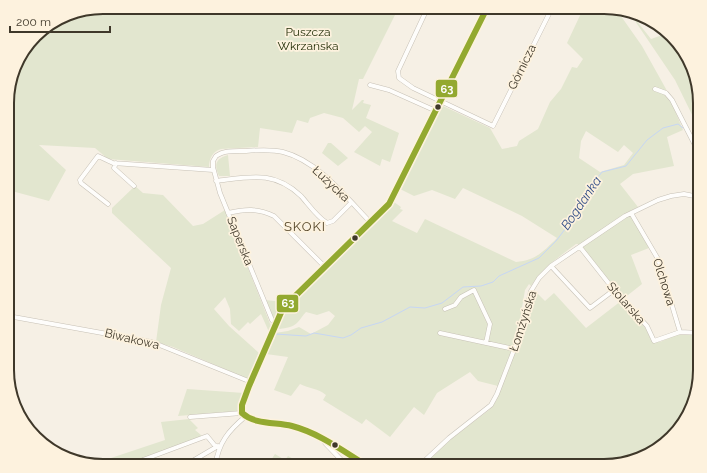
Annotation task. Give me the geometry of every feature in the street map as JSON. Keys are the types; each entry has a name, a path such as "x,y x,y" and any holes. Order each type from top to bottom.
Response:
{"street":[{"path":"425,14 400,67 398,75 399,78 405,83 441,101"},
{"path":"242,413 242,405 251,382 285,306 389,204 484,14"},
{"name":"Górnicza","path":"441,101 493,126 549,14"},
{"path":"370,85 389,90 436,111"},
{"path":"655,89 666,93 672,100 693,141"},
{"name":"Łużycka","path":"216,156 225,152 257,150 274,150 290,154 312,165 370,223"},
{"path":"108,204 81,183 80,180 98,156 116,163 213,170"},
{"name":"Saperska","path":"216,156 213,163 216,181 272,320 276,324"},
{"path":"116,163 114,168 134,186"},
{"path":"216,181 261,177 279,180 295,191 327,223 333,221 351,203"},
{"name":"Łomżyńska","path":"426,459 449,438 491,405 497,394 523,324 531,291 539,278 551,266 617,221 658,200 678,195 693,196"},
{"path":"228,213 243,210 257,210 265,211 274,216 325,267"},
{"name":"Olchowa","path":"631,214 658,259 680,332"},
{"name":"Stolarska","path":"580,247 614,290 647,326 654,341 680,332 693,333"},
{"path":"551,266 590,308 614,290"},
{"path":"445,309 455,305 461,297 474,290 490,324 486,342"},
{"name":"Biwakowa","path":"14,317 152,342 251,382"},
{"path":"440,333 514,349"},
{"path":"190,417 242,413 246,416 265,422 294,427 319,437 354,459"},
{"path":"196,459 218,446 230,430 246,416"},
{"path":"145,459 206,436 218,446"},
{"path":"319,437 340,459"},
{"path":"216,459 218,446"},
{"path":"334,453 335,450 338,449"}],"green space":[{"name":"Puszcza Wkrzańska","path":"103,14 396,14 363,79 359,79 352,110 362,100 364,100 363,103 371,105 366,118 399,133 390,162 382,159 380,166 354,152 372,132 365,126 359,132 343,118 324,113 310,118 308,123 297,120 292,133 260,128 258,147 218,150 212,155 209,167 108,159 95,148 39,145 66,170 49,201 14,192 14,103 17,80 26,58 44,36 58,26 80,17"},
{"path":"581,14 621,16 642,46 666,89 683,130 667,137 674,166 633,174 620,184 638,207 629,212 649,248 631,255 642,284 623,299 578,244 576,244 557,258 540,274 531,286 529,284 525,290 517,337 498,386 478,381 470,372 437,393 424,415 414,407 390,437 366,419 362,424 323,400 326,395 320,391 300,384 291,396 274,390 288,357 266,354 275,338 275,333 288,331 299,327 311,334 328,325 335,316 329,311 317,315 306,312 295,324 280,329 277,327 285,310 379,220 394,202 401,207 400,209 403,210 392,221 417,233 425,219 516,262 534,257 548,247 557,238 522,216 463,188 455,199 432,190 414,196 400,189 443,106 490,128 502,149 517,146 519,141 538,129 550,102 561,89 572,67 577,68 583,59 567,43","holes":["586,131 618,152 624,145 633,153 624,165 600,172 579,158 581,141"]},
{"path":"634,19 651,39 662,35 675,49 690,80 693,97 693,117 675,80"},
{"path":"328,143 331,143 348,158 338,166 322,153"},
{"path":"228,155 230,176 219,176 216,169 217,163 220,158"},
{"path":"135,186 143,193 163,195 193,226 203,224 225,210 271,326 269,332 261,314 250,324 248,322 239,331 231,324 230,309 225,297 214,309 229,326 259,353 248,379 173,347 156,342 161,305 171,268 112,213 112,208"},
{"path":"534,292 545,301 554,293 586,328 621,301 647,330 653,342 660,342 676,335 693,335 693,376 688,399 684,409 671,429 658,441 638,452 621,457 610,459 430,459 446,443 489,410 496,401 523,331"},
{"path":"265,300 285,302 275,319 272,318"},
{"path":"187,389 244,393 238,411 178,416"},
{"path":"189,419 198,428 195,430 201,435 201,437 141,459 108,459 165,440 161,422"},
{"path":"275,454 283,459 272,459"},
{"path":"288,456 294,459 286,459"}],"waterway":[{"name":"Bogdanka","path":"275,334 306,336 314,333 343,338 351,335 361,328 382,322 410,307 425,308 442,303 463,287 481,286 493,282 499,276 539,258 556,241 575,216 590,187 602,172 626,166 647,140 663,128 678,124 683,128"}],"transit line":[{"name":"63","path":"242,413 242,405 249,386 283,308 389,204 484,14"},
{"name":"63","path":"242,413 253,420 292,426 312,433 356,459"}],"district":[{"name":"SKOKI","path":"305,226"}]}
